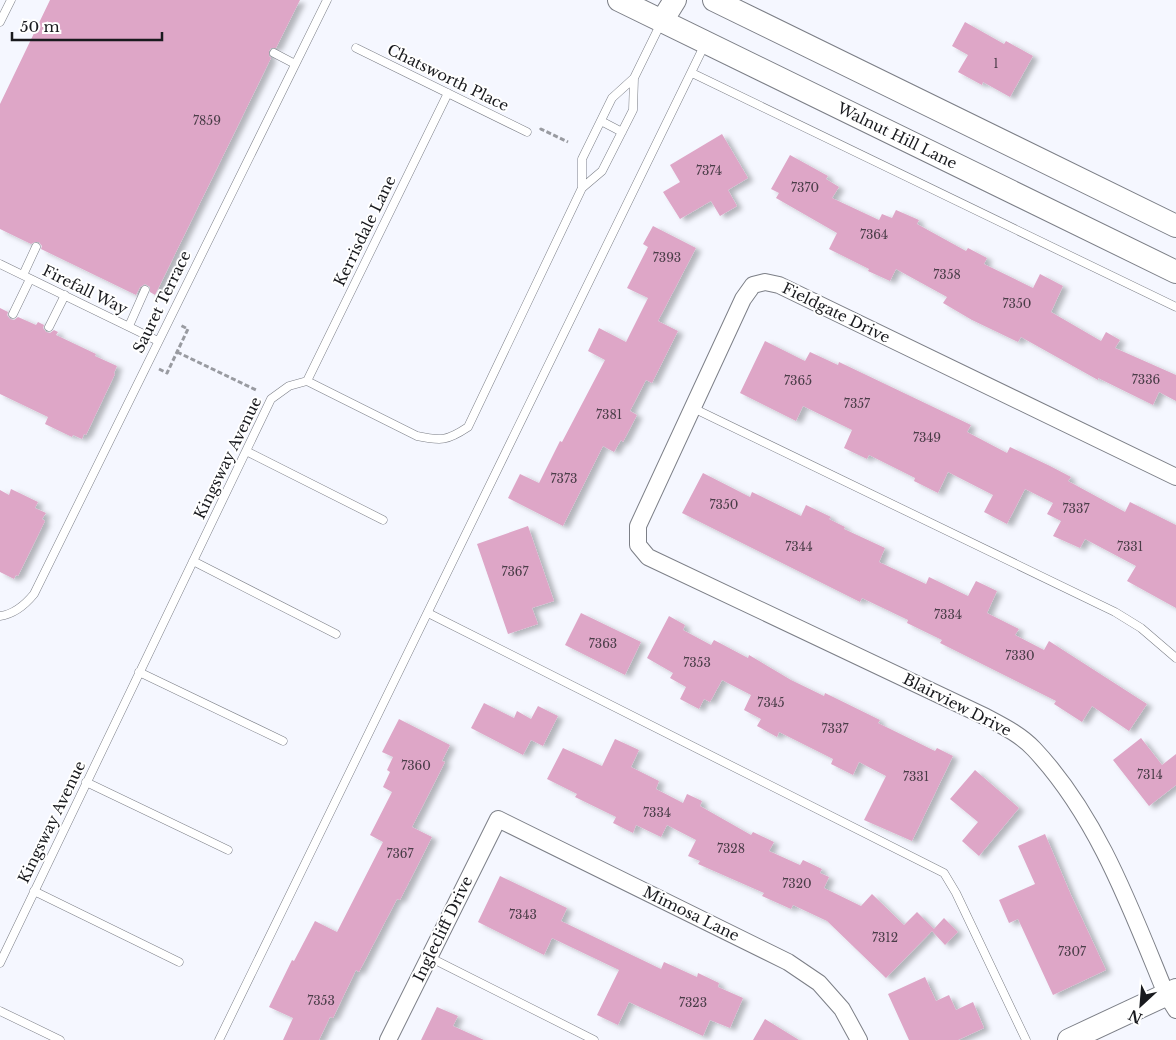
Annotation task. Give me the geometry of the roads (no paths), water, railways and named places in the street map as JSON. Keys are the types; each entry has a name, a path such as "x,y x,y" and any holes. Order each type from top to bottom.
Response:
{"main road":[{"name":"Walnut Hill Lane","path":"619,0 1176,272"},
{"path":"662,21 675,0"},
{"path":"714,0 1176,226"},
{"path":"1068,1040 1173,998"}],"street":[{"name":"Fieldgate Drive","path":"638,545 638,526 744,299 753,285 764,282 779,285 1176,477"},
{"name":"Blairview Drive","path":"638,545 648,557 986,717 1011,731 1033,748 1074,798 1113,868 1173,998"},
{"name":"Inglecliff Drive","path":"388,1040 498,819"},
{"name":"Mimosa Lane","path":"498,819 788,962 819,983 842,1008 859,1040"}],"lane":[{"name":"Sauret Terrace","path":"0,616 15,612 26,604 34,594 327,0"},
{"path":"0,2 10,3 0,22"},
{"path":"307,381 417,436 435,440 454,437 468,427 582,188 582,159 612,98 634,78 662,21"},
{"path":"219,1040 706,43"},
{"name":"Chatsworth Place","path":"356,48 527,132"},
{"path":"274,53 295,64"},
{"path":"692,73 1176,307"},
{"path":"582,188 602,172 633,110 634,78"},
{"name":"Kerrisdale Lane","path":"307,381 448,93"},
{"path":"601,122 622,132"},
{"path":"13,314 36,247"},
{"name":"Firefall Way","path":"0,264 158,341"},
{"path":"129,326 145,290"},
{"path":"49,328 65,295"},
{"name":"Kingsway Avenue","path":"0,963 271,399 289,386 307,381"},
{"path":"693,408 1115,612 1141,628 1176,658"},
{"path":"246,451 383,520"},
{"path":"193,561 336,634"},
{"path":"428,613 944,873 956,893 1026,1040"},
{"path":"140,672 283,741"},
{"path":"86,782 228,850"},
{"path":"34,892 179,962"},
{"path":"429,957 594,1040"},
{"path":"0,1011 60,1040"}]}
